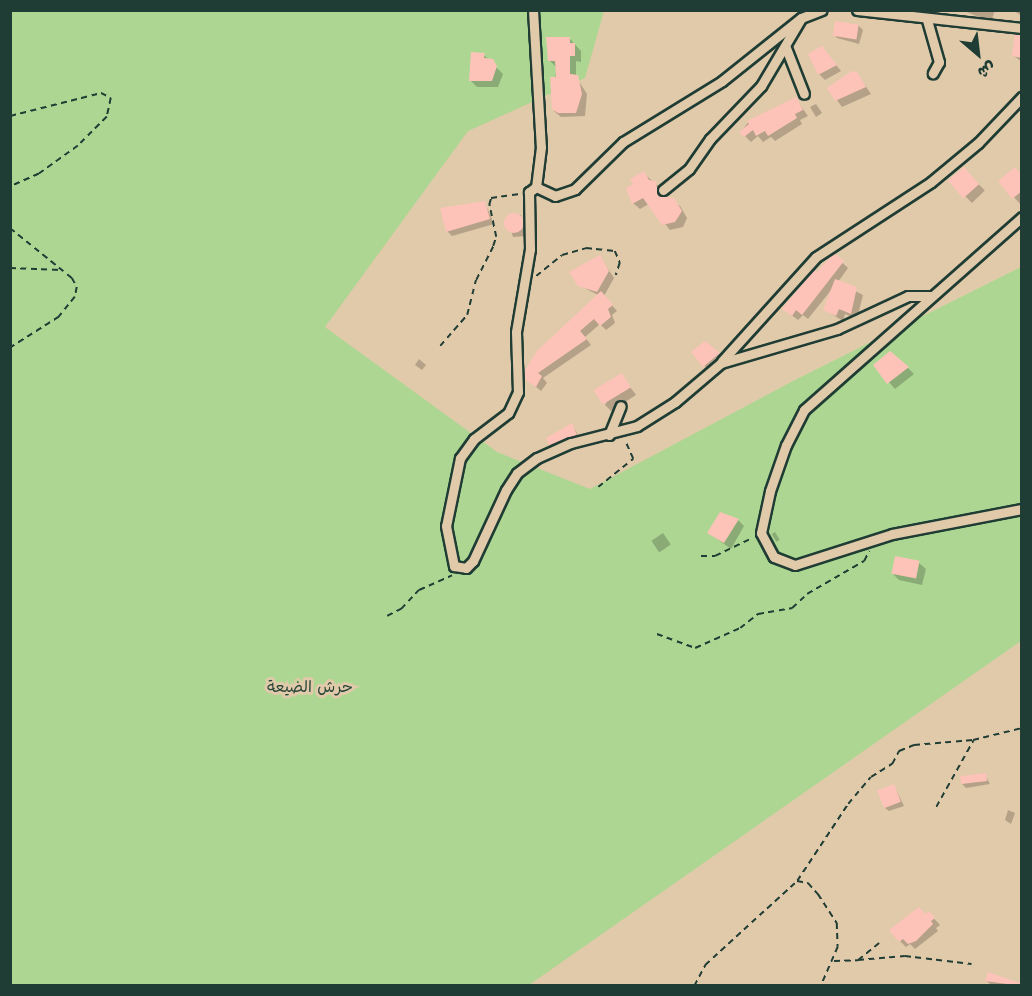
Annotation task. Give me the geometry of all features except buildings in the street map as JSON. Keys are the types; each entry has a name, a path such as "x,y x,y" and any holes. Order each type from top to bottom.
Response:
{"street":[{"path":"533,10 540,131 533,190 530,249 516,332 518,392 508,413 474,439 460,458 446,526 451,562 460,569 473,561 517,473 537,458 571,443 614,434 675,402 721,363 816,257 931,182 978,143 1022,98"},
{"path":"533,190 555,196 575,189 607,155 722,81 801,18 822,10"},
{"path":"857,10 944,22 1022,28"},
{"path":"941,10 944,22"},
{"path":"663,190 689,169 710,139 742,108 786,48 801,18"},
{"path":"927,20 939,62 933,73"},
{"path":"786,48 804,94"},
{"path":"1022,217 930,296 804,410 786,445 770,491 761,533 774,557 795,565 873,542 892,534 1022,509"},
{"path":"721,363 837,329 908,296 930,296"},
{"path":"614,434 621,406"}],"path":[{"path":"10,116 101,93 111,98 107,117 86,139 62,159 10,187"},
{"path":"440,346 466,315 476,280 493,246 496,237 489,205 491,198 533,190"},
{"path":"10,228 62,270 77,287 69,307 10,348"},
{"path":"534,278 547,264 576,248 615,251 621,271 616,275"},
{"path":"10,268 62,270"},
{"path":"598,487 633,459 631,448 614,434"},
{"path":"701,556 715,556 761,533"},
{"path":"657,634 696,648 740,628 758,614 792,608 807,594 864,561 873,542"},
{"path":"387,616 401,609 419,590 460,569"},
{"path":"694,986 705,965 797,881 848,804 871,777 892,764 899,751 914,745 974,740 1022,728"},
{"path":"936,807 974,740"},
{"path":"797,881 808,883 819,894 837,923 838,947 821,986"},
{"path":"858,960 879,943"},
{"path":"833,961 905,956 972,964"}],"green space":[{"name":"حرش الضيعة","path":"10,11 604,11 585,78 468,131 325,327 497,452 590,489 793,381 1021,267 1021,641 529,985 11,985"}]}
